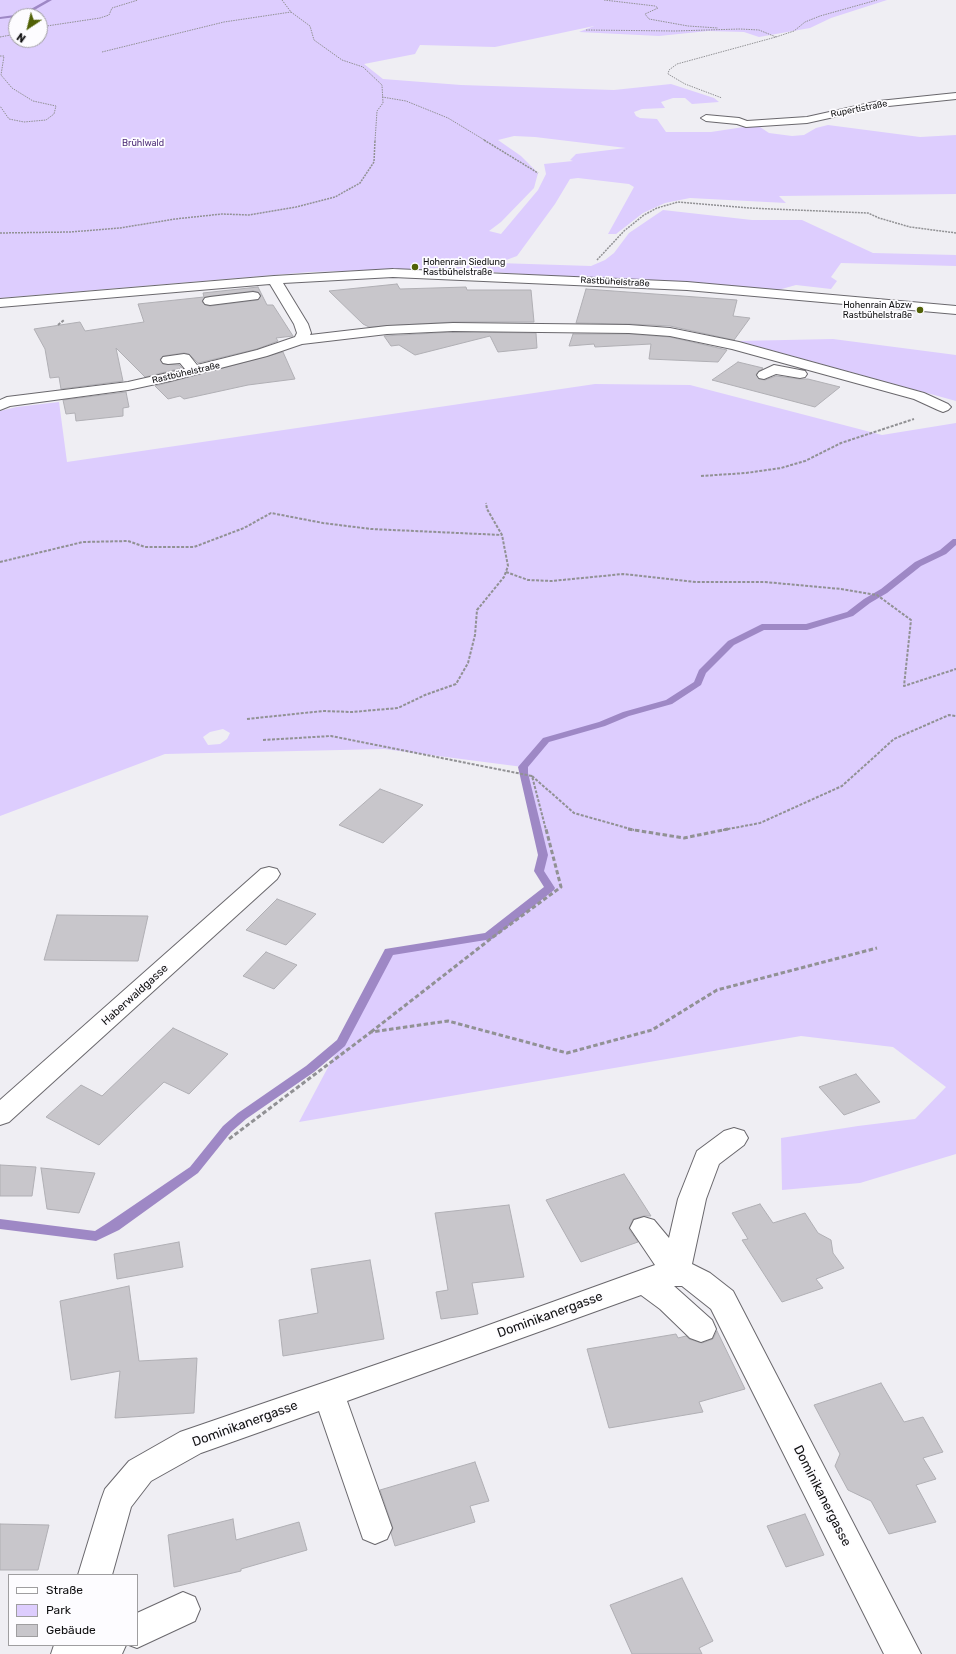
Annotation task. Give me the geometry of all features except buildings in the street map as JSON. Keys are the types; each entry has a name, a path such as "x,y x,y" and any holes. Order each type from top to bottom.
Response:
{"street":[{"name":"Rupertistraße","path":"703,122 763,124 807,120 879,104 956,96"},
{"name":"Rastbühelstraße","path":"0,303 274,280 393,274 423,278 687,286 956,310"},
{"path":"274,280 304,333 300,340"},
{"path":"210,301 282,293"},
{"name":"Rastbühelstraße","path":"2,402 64,388 128,386 194,371 300,340 387,330 453,327 537,327 645,330 696,336 734,345"},
{"path":"664,340 734,345 919,396 943,407"},
{"path":"168,360 184,358 194,371"},
{"path":"764,375 774,369 790,371 855,388 865,382"},
{"name":"Haberwaldgasse","path":"0,1115 269,874"},
{"path":"675,1274 692,1199 707,1158 734,1138"},
{"path":"644,1228 656,1242 675,1274"},
{"name":"Dominikanergasse","path":"95,1574 117,1500 140,1471 191,1442 644,1281 665,1274 686,1274 700,1282 722,1300 896,1640"},
{"path":"644,1281 671,1300 701,1329"},
{"path":"329,1394 375,1528"},
{"path":"138,1631 183,1609"},
{"path":"88,1654 106,1646"}],"path":[{"path":"48,26 100,18 109,15 112,8 138,0"},
{"path":"0,233 70,232 120,228 175,218 222,214 249,215 296,207 335,197 360,183 374,162 375,123 377,111 383,103 382,85 362,67 342,60 314,40 310,26 291,12 282,0"},
{"path":"604,0 655,6 658,8 645,14 649,19 688,26 759,30 776,37"},
{"path":"763,124 718,96 685,84 668,74 669,70 677,64 712,53 776,37 794,31 805,22 820,16 877,0"},
{"path":"102,52 224,22 291,12"},
{"path":"586,30 675,31 733,29"},
{"path":"0,56 4,56 1,75 12,88 33,101 56,106 54,114 46,120 24,122 9,119 0,106"},
{"path":"382,97 406,101 448,118 538,173"},
{"path":"596,261 624,231 644,215 657,208 678,202 749,208 868,213 910,228 956,234"},
{"path":"701,476 746,473 781,468 805,461 841,443 897,425 943,407"},
{"path":"247,719 323,710 352,712 398,708 425,695 456,684 468,663 475,635 477,610 504,577 508,566 502,535 487,508 486,503"},
{"path":"0,562 83,542 128,541 145,547 194,547 244,528 271,513 323,523 371,529 502,535"},
{"path":"506,572 528,580 552,581 623,574 696,582 765,582 841,589 877,595 911,620 904,686 956,669"},
{"path":"263,740 331,736 532,776 574,813 626,829 684,838 760,823 822,796 842,786 894,739 949,715 956,716"},
{"path":"229,1139 493,937 561,887 532,776"},
{"path":"370,1032 448,1021 567,1053 652,1030 717,990 878,948"}],"green space":[{"name":"Brühlwald","path":"0,0 887,0 831,18 810,28 759,37 744,32 708,31 659,36 579,32 594,26 495,47 420,45 415,54 364,64 383,79 461,85 614,90 671,84 714,98 719,102 692,104 685,98 673,98 661,102 665,108 642,109 634,112 636,116 640,118 657,119 666,132 711,132 757,125 769,133 792,136 804,135 816,128 828,125 920,137 956,135 956,194 779,196 786,203 690,198 665,203 643,213 616,234 608,234 634,187 629,184 578,178 570,179 555,204 517,256 498,263 591,266 605,260 614,253 629,233 663,210 752,220 802,220 873,253 956,255 956,266 841,263 831,277 837,281 831,289 796,285 778,290 448,268 310,272 0,298","holes":["514,136 535,137 626,148 576,154 570,160 573,161 544,164 546,174 538,190 501,234 489,231 501,222 534,188 538,173 521,156 498,140"]},
{"path":"833,339 956,355 956,401 738,341"},
{"path":"595,384 690,385 882,435 956,423 956,1154 860,1183 782,1190 781,1138 915,1119 946,1087 893,1047 801,1036 299,1122 389,952 488,936 550,888 539,871 543,855 523,767 384,749 165,754 0,816 0,411 17,407 59,402 67,462","holes":["223,729 230,733 227,739 220,744 208,745 203,737 210,732"]}],"waterway":[{"path":"36,8 50,0"},
{"path":"0,18 8,17"},
{"path":"524,772 523,767 546,740 602,724 626,714 669,702 698,683 702,672 731,643 762,627 807,627 850,614 867,601 884,591 918,564 943,552 956,541"},
{"path":"0,1224 96,1236 114,1226 194,1170 227,1129 242,1116 310,1069 341,1043 389,952 488,936 550,888 539,871 543,855 524,775"}],"place":[{"name":"Hohenrain Siedlung Rastbühelstraße","path":"415,267"},
{"name":"Hohenrain Abzw Rastbühelstraße","path":"920,310"}]}
